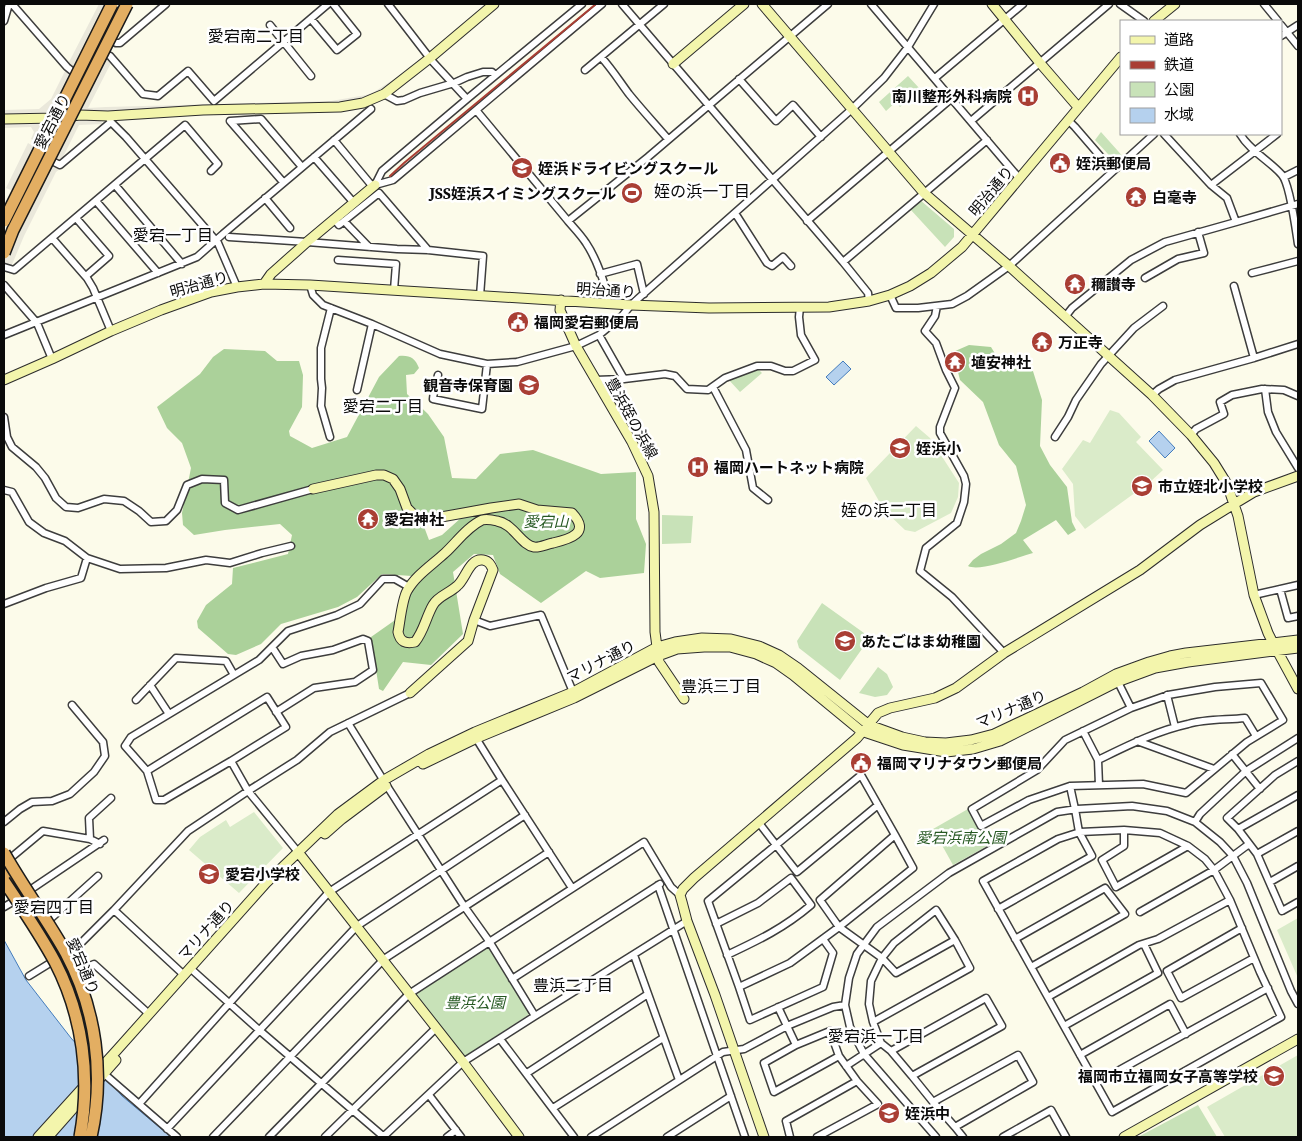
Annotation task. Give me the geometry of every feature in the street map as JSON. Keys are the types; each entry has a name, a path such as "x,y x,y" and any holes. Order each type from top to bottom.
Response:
{"highway":[{"path":"4,221 112,4"},
{"path":"88,82 106,35 122,4"},
{"path":"4,252 13,230 127,4"},
{"path":"4,860 60,958 74,989 84,1022 90,1070 89,1104 81,1137"},
{"path":"4,860 67,954 87,1004 96,1044 98,1070 96,1113 91,1137"},
{"path":"4,881 51,956 62,977 73,1010 82,1046 85,1073 81,1137"}],"street":[{"path":"4,21 11,4 67,67 77,75"},
{"name":"愛宕通り","path":"4,221 112,4"},
{"name":"愛宕通り","path":"4,252 15,225 127,4"},
{"path":"109,39 120,43 166,4"},
{"path":"102,53 110,56 143,94 158,96 188,71 214,100 328,4"},
{"path":"311,19 338,50 357,34 333,4"},
{"path":"388,4 430,58 467,99"},
{"path":"4,119 56,118 80,115 109,119 203,110 340,106 363,103 384,94 494,4"},
{"path":"374,186 382,171 582,4"},
{"path":"264,284 271,274 354,202 374,186 393,180 602,4"},
{"path":"622,4 843,262 868,293 869,301"},
{"path":"585,70 664,4"},
{"path":"673,64 744,4"},
{"path":"762,4 924,193 1152,395 1205,451 1227,484 1238,516 1254,595 1275,647 1298,689"},
{"path":"568,221 828,4"},
{"path":"871,4 936,78 1019,178"},
{"path":"310,285 313,295 323,305 440,354 487,364 517,362 576,346 600,335 622,316 631,305 852,109 884,78 908,48 934,4"},
{"path":"992,4 1078,107"},
{"path":"936,78 1023,4"},
{"path":"971,121 1109,4"},
{"path":"1120,4 1143,20"},
{"path":"1155,20 1175,4"},
{"path":"1264,4 1277,20"},
{"path":"270,25 311,76"},
{"path":"1282,25 1298,46"},
{"path":"1282,35 1298,25"},
{"path":"601,57 613,71 616,78 668,139"},
{"name":"明治通り","path":"4,380 188,299 211,292 264,284 709,308 829,307 869,301 890,295 932,273 962,247 1120,58"},
{"path":"384,94 397,101 404,100 482,72 492,72 496,75"},
{"path":"739,79 776,121 793,105 820,137"},
{"path":"807,220 952,98"},
{"path":"4,335 197,257 371,109"},
{"path":"476,110 586,243 600,274 607,294 608,304"},
{"path":"48,159 60,165 109,119"},
{"path":"109,119 216,241 237,287"},
{"path":"283,182 230,122 261,119 302,167"},
{"path":"1068,120 1113,171"},
{"path":"4,267 14,270 185,126 218,164 211,172"},
{"path":"890,295 896,308 918,308 952,304 968,296 1008,266 1153,135"},
{"path":"1165,135 1211,186 1227,198 1236,222"},
{"path":"1240,135 1284,177 1295,205 1298,242"},
{"path":"1211,186 1276,135"},
{"path":"334,140 374,186"},
{"path":"843,262 987,140"},
{"path":"314,157 354,202"},
{"path":"1284,177 1298,170"},
{"path":"115,185 182,264"},
{"path":"334,219 339,225 379,193 428,250"},
{"path":"265,198 290,228"},
{"path":"96,201 158,273"},
{"path":"1065,317 1072,308 1131,260 1165,242 1295,205"},
{"path":"735,212 767,263 772,266 783,257 791,266"},
{"path":"76,218 109,256 86,276"},
{"path":"344,220 369,247"},
{"path":"1145,278 1178,259 1204,253 1198,232"},
{"path":"229,237 428,250 483,256 480,296"},
{"path":"52,238 86,276 112,331"},
{"path":"338,260 396,264 394,290"},
{"path":"1252,273 1298,261"},
{"path":"600,274 637,264 644,294"},
{"path":"4,285 37,323 52,359"},
{"path":"1234,286 1254,358"},
{"name":"豊浜姪の浜線","path":"561,300 560,310 576,346 635,448 648,476 654,512 655,632 658,652"},
{"path":"937,306 935,316 926,332 936,343 955,388 940,428 940,433 964,476 966,484 964,502 957,523 926,548 920,571 952,597 1004,653"},
{"path":"1055,437 1076,400 1101,364 1134,328 1164,306"},
{"path":"595,380 665,374 675,376 687,389 708,390 725,378 757,366 771,366 785,371 793,370 815,360 801,335 800,307"},
{"path":"330,437 321,406 321,348 331,308"},
{"path":"358,390 372,324"},
{"path":"600,335 624,379"},
{"path":"1152,395 1175,380 1298,344"},
{"path":"438,375 433,399 482,409 487,364"},
{"path":"713,387 746,450 753,488 768,500"},
{"path":"1191,435 1196,429 1224,414 1220,402 1232,395 1265,389 1284,390 1298,396"},
{"path":"1265,389 1268,412 1276,432 1298,468"},
{"path":"4,417 7,437 12,447 36,467 56,498 66,507 78,508 104,498 124,501 151,522 166,521 177,510 187,485 202,478 224,480 225,503 238,510 313,489 376,475 384,475 393,479 400,489 407,508 417,518 430,519 519,504 537,510 572,513 580,526 578,532 572,538 535,547 528,544 506,523 496,520 484,520 469,529 409,587 406,592 398,632 399,638 402,641 408,643 415,642 420,636 434,602 460,584 473,562 486,561 493,570 468,641 410,693 330,732 297,760 188,830 114,910 75,949 67,954"},
{"path":"764,1137 685,900 686,890 867,730 878,713 890,708 935,698 956,688 1004,653 1140,570 1200,525 1254,492 1298,476"},
{"path":"4,490 12,492 29,522 44,533 65,541 87,558 120,569 166,568 206,560 230,563 291,546"},
{"path":"4,604 46,588 81,578 87,558"},
{"path":"147,771 267,697 286,727 164,800 156,800 147,771 125,746 130,737 259,660 288,631 336,615 360,604 384,579 395,579 409,587"},
{"path":"1254,595 1298,585"},
{"path":"1280,589 1288,618 1298,616"},
{"path":"474,620 490,626 541,615 573,692"},
{"name":"マリナ通り","path":"38,1137 98,1076 266,883 300,854 338,814 429,754 574,698 675,642 702,638 731,639 759,646 779,655 798,668 867,730 925,742 946,743 971,740 994,734 1117,678 1155,668 1275,647 1298,640"},
{"path":"272,647 282,664 301,656 333,650 363,639 368,641 373,670 355,682 314,688 276,712"},
{"name":"マリナ通り","path":"1275,647 1298,648"},
{"path":"658,652 659,662 684,700"},
{"name":"マリナ通り","path":"476,735 658,652"},
{"path":"136,700 176,658 226,661 234,675"},
{"path":"1117,678 1131,708"},
{"path":"1261,683 1283,720 1256,736 1232,754 1186,793 1143,784 1070,786 1029,800 981,826 972,809 1037,770 1065,740 1131,708 1167,696 1215,687 1261,683"},
{"path":"150,685 169,714"},
{"path":"1167,696 1175,728"},
{"path":"4,822 32,802 52,801 70,794 94,772 105,756 103,742 72,705"},
{"path":"1098,760 1137,741 1189,723 1246,718 1256,736"},
{"path":"348,723 535,1016"},
{"path":"1083,731 1098,760 1099,785"},
{"path":"476,735 502,780 572,888"},
{"path":"1194,822 1200,814 1246,771 1298,738"},
{"path":"1137,741 1214,769"},
{"path":"1232,754 1260,789"},
{"path":"231,760 248,791 384,959 519,1137"},
{"path":"1298,761 1276,775 1227,818 1257,854 1282,911 1298,902"},
{"path":"739,987 790,963 823,939 839,928 913,868 860,775 708,901 750,1020 823,987 833,953 823,939"},
{"path":"139,1104 329,892 502,780"},
{"path":"998,909 1092,856 1079,832 1070,786"},
{"path":"1238,829 1298,796"},
{"path":"90,838 89,818 112,798"},
{"path":"760,824 797,872 878,805"},
{"path":"936,1137 864,1054 850,1027 845,1005 849,978 857,954 877,927 949,873 1057,812 1132,806 1166,811 1194,822 1220,842 1232,856 1247,883 1298,1004"},
{"path":"167,1129 357,926 525,815"},
{"path":"680,894 694,878 760,824"},
{"path":"1124,830 1124,846 1102,860 1116,887 1188,846"},
{"path":"1124,830 1160,833 1188,846 1205,859 1214,870 1230,900 1254,958 1282,1016 1112,1112 983,881 1058,839 1079,832 1124,830"},
{"path":"4,860 43,831 90,838 102,842 27,892"},
{"path":"1257,854 1298,831"},
{"path":"895,835 820,900 839,928 882,958 896,973 955,940"},
{"path":"269,1137 409,994 488,941 644,842 671,888 680,894 687,921 768,1137"},
{"path":"1140,912 1214,870 1249,844"},
{"path":"213,1137 384,959 548,852"},
{"name":"愛宕通り","path":"4,860 67,954 90,1020 97,1050 98,1076"},
{"path":"1270,882 1298,866"},
{"path":"47,922 98,876"},
{"path":"716,924 758,903 792,878 811,905 795,919 766,937 727,955"},
{"path":"512,980 666,880"},
{"name":"愛宕通り","path":"4,881 55,960 64,978 78,1019 89,1063 98,1076"},
{"path":"658,885 745,1137"},
{"path":"1015,939 1105,888 1125,914 1031,967"},
{"path":"4,907 16,900"},
{"path":"1048,997 1144,944 1158,939 1230,900"},
{"path":"114,910 230,1003 384,1137 463,1062 687,921"},
{"path":"873,1022 970,968 936,910 894,943 882,958 871,981 869,1004 873,1022 881,1043 891,1051 963,1137"},
{"path":"1242,928 1167,971 1181,998 1254,958"},
{"path":"1064,1026 1158,973 1144,944"},
{"path":"634,955 679,1080"},
{"path":"29,976 55,960"},
{"path":"75,974 94,964 149,1014"},
{"name":"マリナ通り","path":"48,1137 149,1014 189,972"},
{"path":"1096,1083 1268,988"},
{"path":"527,1073 648,994"},
{"path":"891,1051 986,998 1002,1026 912,1076"},
{"path":"1080,1055 1170,1004 1186,1034"},
{"path":"591,1137 717,1055 723,1052 744,1049 787,1026 833,1007 845,1005"},
{"path":"778,1007 796,1046"},
{"path":"325,1137 436,1028"},
{"path":"817,1137 878,1104 857,1081 839,1056 830,1031 764,1063 774,1092 839,1056"},
{"path":"553,1108 664,1038"},
{"path":"500,1039 574,1137"},
{"path":"1124,1137 1298,1039"},
{"path":"846,1066 881,1043"},
{"path":"933,1102 1018,1055 1033,1082 954,1126"},
{"path":"98,1076 139,1104 177,1137"},
{"path":"790,1137 786,1121 857,1081"},
{"path":"428,1095 461,1137"},
{"path":"667,1137 731,1096"},
{"path":"1003,1137 1051,1110 1066,1137"},
{"path":"447,1137 456,1130"}],"green space":[{"path":"908,76 920,89 900,107 896,102 886,111 879,102"},
{"path":"1101,132 1126,160 1119,166 1095,140"},
{"path":"920,200 954,229 954,237 945,247 910,209"},
{"path":"969,345 991,347 1002,365 1014,369 1032,368 1042,400 1040,446 1050,465 1067,487 1072,522 1076,530 1068,535 1056,520 1023,540 1033,553 981,567 968,566 981,554 1001,544 1016,533 1026,505 1016,466 999,445 983,402 960,380 953,352"},
{"name":"愛宕山","path":"224,349 265,351 277,361 299,361 303,375 302,407 289,431 290,436 312,448 347,437 379,377 399,356 412,358 419,368 414,374 406,375 407,394 428,414 444,437 452,478 476,479 500,454 533,450 601,474 636,472 636,519 646,544 644,573 600,578 586,571 541,603 500,574 493,555 474,554 453,572 463,634 431,665 403,662 383,691 379,689 371,637 398,618 412,576 382,574 357,597 338,607 281,624 261,644 236,655 228,654 198,628 197,621 206,605 232,584 233,568 288,554 292,535 280,524 194,535 183,525 182,513 191,468 182,443 167,428 157,407 200,374 213,357","holes":["462,517 442,535 429,540 423,524"]},
{"path":"757,368 762,373 740,392 728,379"},
{"path":"1110,410 1119,413 1141,437 1136,442 1163,470 1150,482 1085,529 1075,516 1073,484 1062,469 1083,440 1090,443"},
{"path":"916,426 930,438 959,483 958,497 951,513 915,532 905,530 884,510 866,478"},
{"path":"662,515 693,516 691,543 662,544"},
{"path":"822,603 864,633 864,646 840,680 799,648 797,641"},
{"path":"878,667 887,674 893,687 887,695 875,697 859,693"},
{"name":"愛宕浜南公園","path":"968,809 989,845 953,865 933,829"},
{"path":"254,812 283,848 239,893 189,850 200,837 226,820 230,827"},
{"path":"1298,918 1298,978 1277,930"},
{"name":"豊浜公園","path":"486,946 530,1012 466,1056 462,1055 415,995 416,992"},
{"name":"福岡市立福岡女子高等学校","path":"1298,1055 1298,1137 1225,1137 1207,1107"},
{"path":"1198,1105 1217,1137 1138,1137"}],"shaded area":[{"path":"99,4 108,4 77,66 72,66 68,64"},
{"path":"424,53 425,58 374,94 367,97 331,103 88,112 81,105 102,59 107,57 112,61 88,108 331,101 374,92 405,72 424,56"},
{"path":"66,69 72,75 52,112 4,114 4,110 39,109 51,99"},
{"path":"100,120 103,124 79,125 62,159 56,160 55,158 74,121"},
{"path":"4,123 37,123 42,127 43,133 38,141 35,141 31,139 34,132 31,127 4,128"},
{"path":"28,143 35,149 13,190 6,188"},
{"path":"52,165 60,169 56,172 24,236 11,267 5,265 5,256"}],"water":[{"path":"843,361 851,369 834,385 826,377"},
{"path":"1159,431 1175,448 1165,458 1149,441"},
{"path":"4,940 26,980 71,1038 122,1096 171,1137 4,1137"}],"railway":[{"path":"390,176 596,4"}],"place":[{"name":"南川整形外科病院","path":"1028,96"},
{"name":"姪浜郵便局","path":"1060,163"},
{"name":"姪浜ドライビングスクール","path":"522,168"},
{"name":"JSS姪浜スイミングスクール","path":"632,193"},
{"name":"白毫寺","path":"1136,197"},
{"name":"穪讃寺","path":"1075,284"},
{"name":"福岡愛宕郵便局","path":"518,322"},
{"name":"万正寺","path":"1042,342"},
{"name":"埴安神社","path":"955,362"},
{"name":"観音寺保育園","path":"529,385"},
{"name":"姪浜小","path":"900,448"},
{"name":"福岡ハートネット病院","path":"698,467"},
{"name":"市立姪北小学校","path":"1142,486"},
{"name":"愛宕神社","path":"368,519"},
{"name":"あたごはま幼稚園","path":"845,641"},
{"name":"福岡マリナタウン郵便局","path":"861,763"},
{"name":"愛宕小学校","path":"209,874"},
{"name":"福岡市立福岡女子高等学校","path":"1274,1076"},
{"name":"姪浜中","path":"889,1113"}],"district":[{"name":"愛宕南二丁目","path":"256,36"},
{"name":"姪の浜一丁目","path":"702,191"},
{"name":"愛宕一丁目","path":"173,235"},
{"name":"愛宕二丁目","path":"383,406"},
{"name":"姪の浜二丁目","path":"889,510"},
{"name":"豊浜三丁目","path":"721,686"},
{"name":"愛宕四丁目","path":"54,907"},
{"name":"豊浜二丁目","path":"573,985"},
{"name":"愛宕浜一丁目","path":"876,1036"}]}
